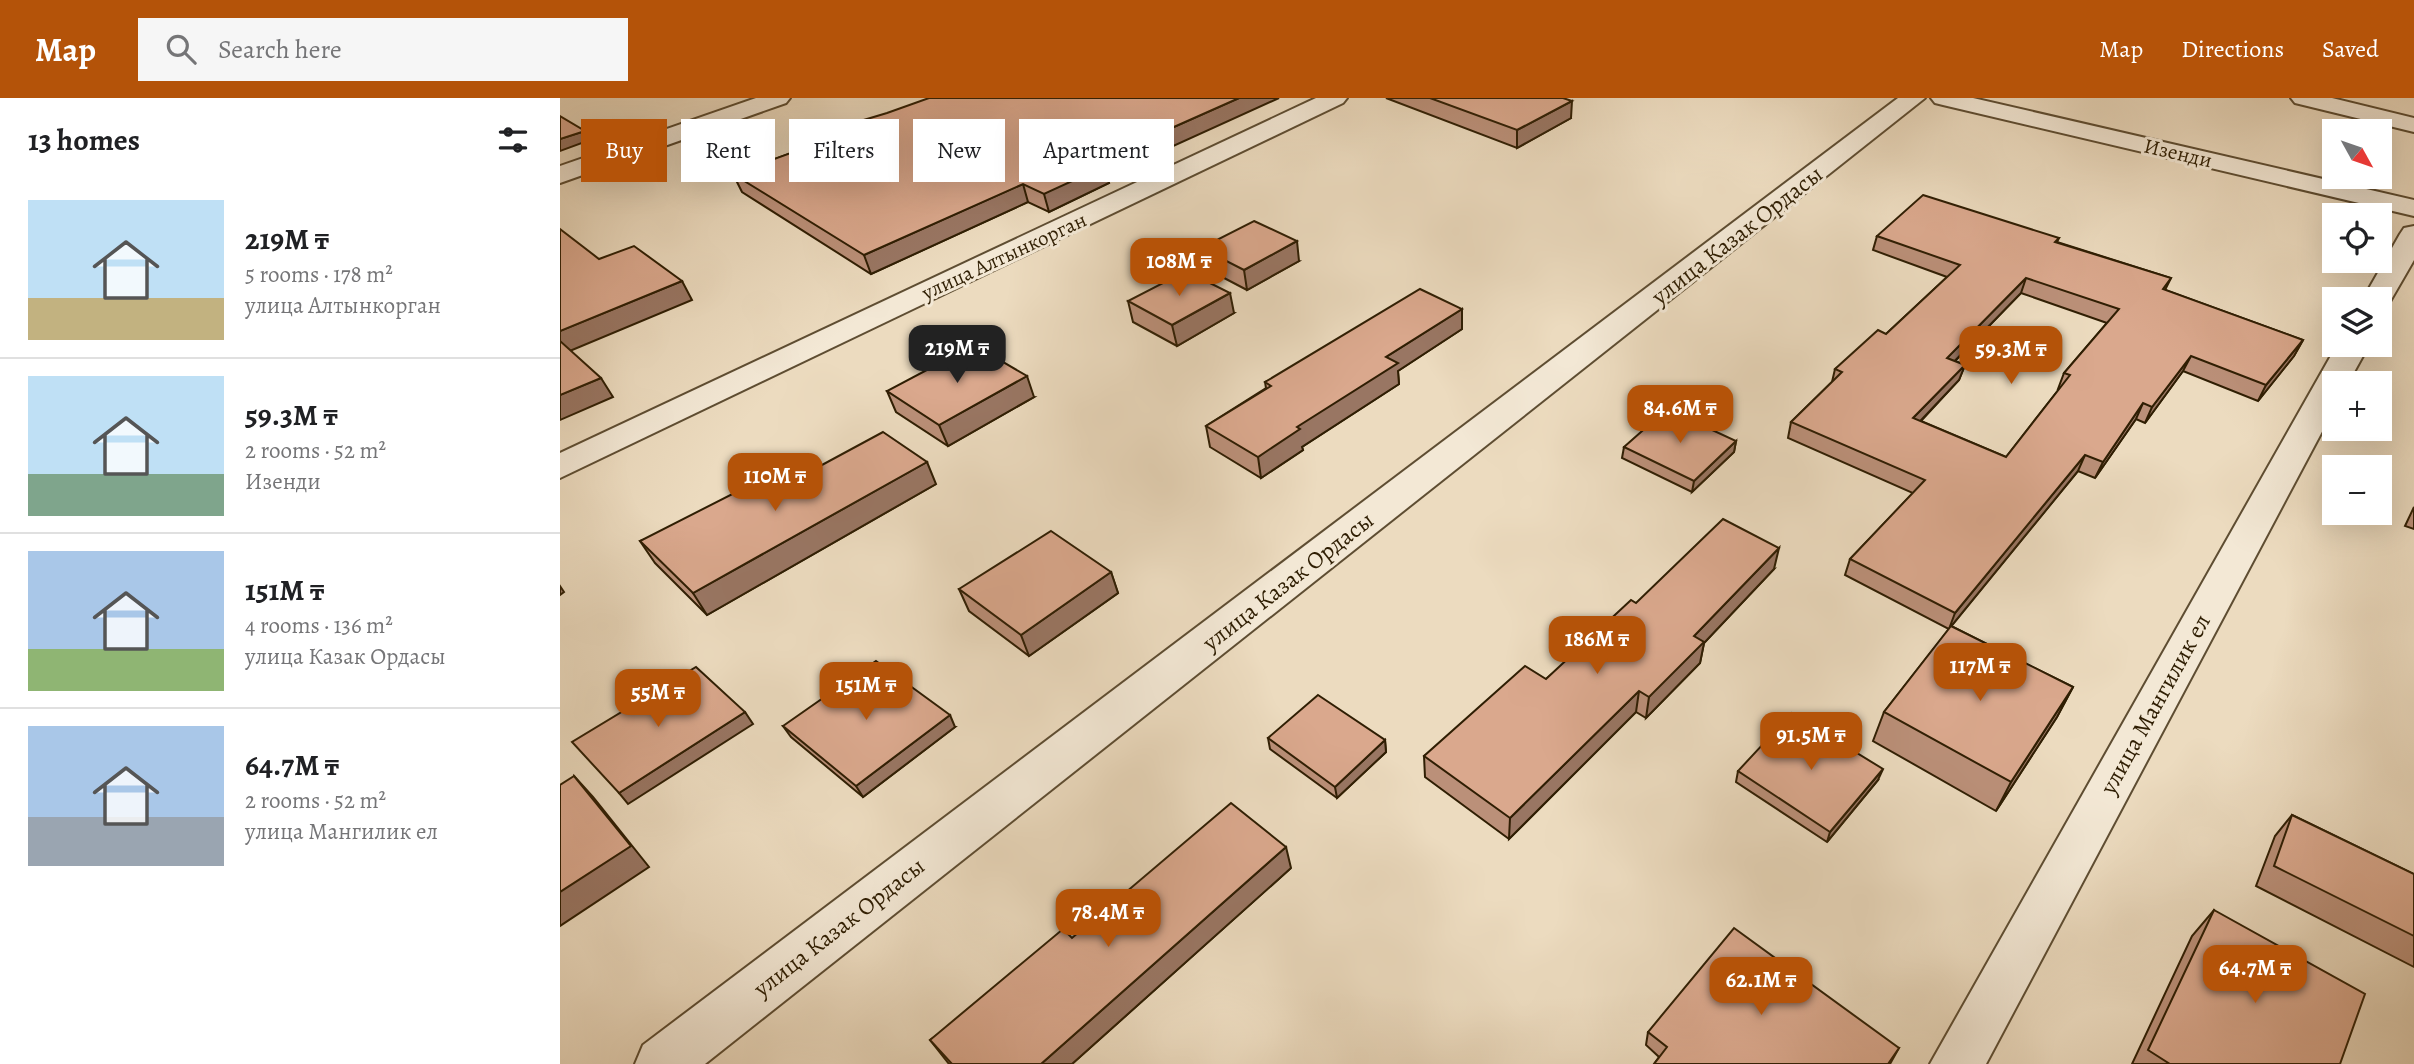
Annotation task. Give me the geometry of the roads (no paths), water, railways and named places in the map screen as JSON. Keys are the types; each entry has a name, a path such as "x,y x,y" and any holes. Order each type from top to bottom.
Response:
{"street":[{"path":"560,175 778,98"},
{"name":"улица Алтынкорган","path":"560,467 1335,98"},
{"name":"улица Казак Ордасы","path":"662,1064 1913,98"},
{"name":"Изенди","path":"1943,98 2414,208"},
{"name":"Изенди","path":"2011,98 2322,170"},
{"path":"2303,98 2414,125"},
{"path":"2392,187 2414,192"},
{"path":"2385,287 2414,234"},
{"name":"улица Мангилик ел","path":"1957,1064 2346,357"}]}
